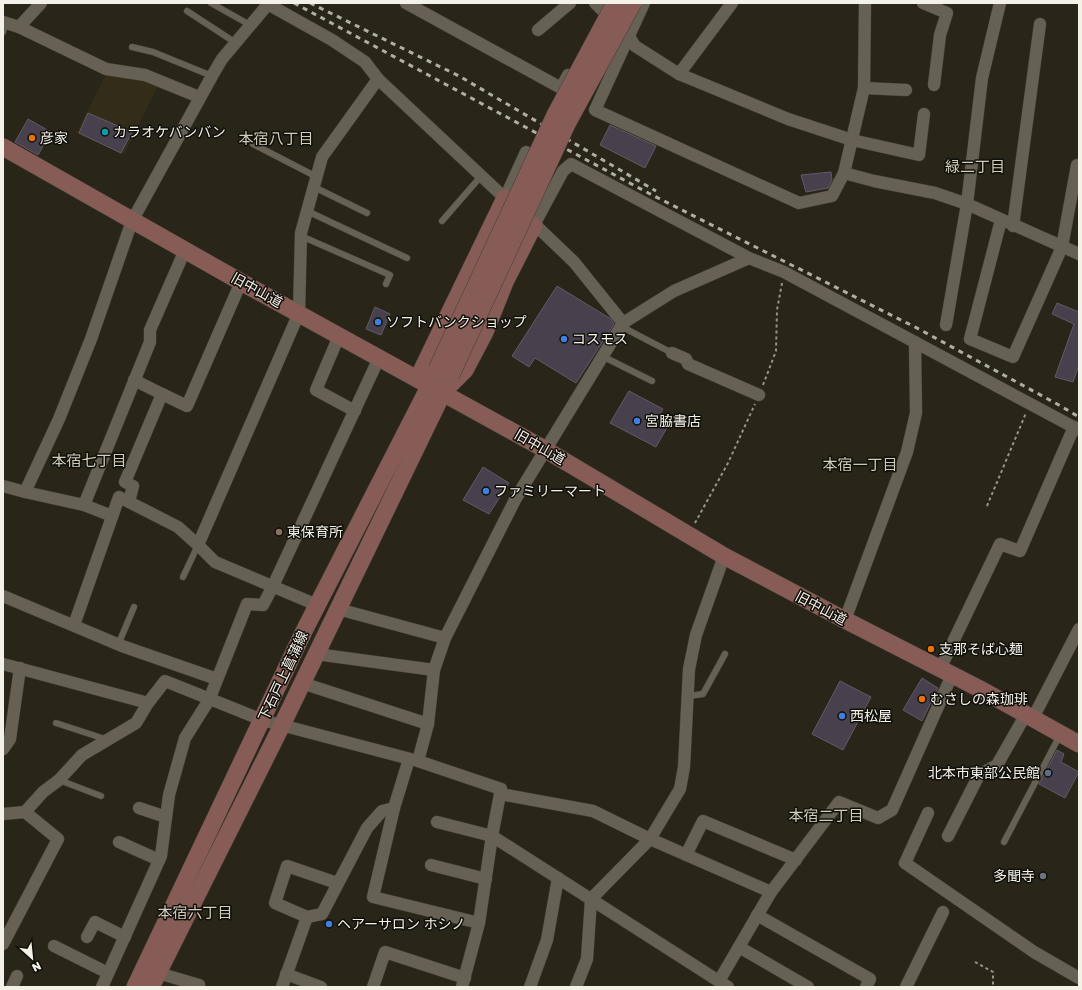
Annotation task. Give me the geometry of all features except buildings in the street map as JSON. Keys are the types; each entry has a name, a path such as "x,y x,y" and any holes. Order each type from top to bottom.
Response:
{"main road":[{"path":"444,372 567,124 633,3"},
{"path":"444,372 555,115 605,5"},
{"name":"旧中山道","path":"3,147 132,221 379,358 431,385 546,450 724,556 946,672 1079,744"},
{"path":"431,385 505,198"},
{"path":"431,385 465,370 485,332 505,282 534,225"},
{"name":"下石戸上菖蒲線","path":"135,987 318,605 431,385 444,372"},
{"name":"下石戸上菖蒲線","path":"155,980 338,609 431,385"}],"street":[{"path":"19,27 41,3"},
{"path":"406,3 560,88 605,5 635,46 679,74 788,118 852,140 919,155 924,114"},
{"path":"538,30 570,3"},
{"path":"644,3 628,35 595,110 799,203 832,196 844,173 864,88 865,3"},
{"path":"679,74 732,3"},
{"path":"923,3 947,13 940,36 934,85"},
{"path":"946,325 967,204 982,78 1000,3"},
{"path":"25,492 60,419 92,340 132,221 199,97 212,76 236,43 268,4 332,40 366,62 378,79 574,262 623,323"},
{"path":"1013,226 1040,24"},
{"path":"4,26 19,27 106,69 145,75 199,97"},
{"path":"198,545 299,313 301,236 322,157 378,79"},
{"path":"864,88 906,90"},
{"path":"505,198 526,152 562,171"},
{"path":"438,822 492,836 718,983 771,892 839,802 878,818 892,810 946,672 1000,544 1020,551 1077,428 784,272 749,258 570,164 562,171 534,225"},
{"path":"1001,220 970,339 1013,357 1062,247 1077,165"},
{"path":"844,173 874,181 935,193 967,204 1013,226 1079,254"},
{"path":"84,505 150,342 150,330 185,250"},
{"path":"480,923 373,897 394,808 428,724 434,670 444,638 516,498 604,357 623,323 674,291 749,258"},
{"path":"134,380 187,406 242,282"},
{"path":"339,336 316,390 355,410"},
{"path":"845,620 907,452 916,413 915,342"},
{"path":"672,353 686,359 688,364 760,395"},
{"path":"102,987 159,860 169,795 185,738 209,700 248,604 263,605 273,586 379,358"},
{"path":"129,502 133,486 125,482 162,394"},
{"path":"3,486 84,505 112,516"},
{"path":"74,625 119,497 178,527 215,562 318,605"},
{"path":"576,987 587,959 591,899 650,839 680,789 684,767 690,669 696,635 724,556"},
{"path":"3,596 118,645 217,679"},
{"path":"338,609 444,638"},
{"path":"948,836 979,774 997,765 1029,716 1079,629"},
{"path":"316,654 434,670"},
{"path":"3,664 148,703"},
{"path":"3,749 10,739 20,668"},
{"path":"3,814 25,812 43,792 59,780 82,755 136,723 148,703 165,681 209,700 262,720 413,760 501,789 492,836 480,923 464,982 385,952 373,987"},
{"path":"302,683 428,724"},
{"path":"500,794 593,811 650,839 771,892"},
{"path":"139,808 166,816"},
{"path":"337,883 287,866 274,903 307,917 322,914 337,883 368,828 382,811 394,808"},
{"path":"3,944 58,839 25,812"},
{"path":"928,813 905,863 1034,952 1079,978"},
{"path":"686,855 703,821 796,860"},
{"path":"119,842 159,860"},
{"path":"431,865 486,879"},
{"path":"530,987 547,940 558,878"},
{"path":"906,987 943,912"},
{"path":"757,915 870,979 866,987"},
{"path":"282,987 307,917"},
{"path":"87,937 95,922 125,937"},
{"path":"54,946 108,973"},
{"path":"739,947 808,987"},
{"path":"286,974 321,987"},
{"path":"155,980 199,985 199,987"}],"lane":[{"path":"211,3 250,25"},
{"path":"187,11 236,43"},
{"path":"132,47 153,52 212,76"},
{"path":"254,144 367,213"},
{"path":"442,221 482,175"},
{"path":"307,211 407,258"},
{"path":"301,236 390,275 386,284"},
{"path":"623,323 628,330 672,353"},
{"path":"604,357 652,381"},
{"path":"183,577 198,545"},
{"path":"118,645 134,607"},
{"path":"689,696 703,694 725,654"},
{"path":"56,723 108,740"},
{"path":"1004,842 1060,734"},
{"path":"59,780 101,796"}],"path":[{"path":"689,535 728,463 760,395 776,351 776,310 784,272"},
{"path":"987,506 1030,403"},
{"path":"975,962 993,972 992,987"}],"shaded area":[{"path":"106,74 159,84 124,155 76,133"}],"railway":[{"path":"294,3 652,195 915,327 1079,417"},
{"path":"310,3 459,76 656,191"}],"place":[{"name":"カラオケバンバン","path":"105,132"},
{"name":"彦家","path":"32,138"},
{"name":"ソフトバンクショップ","path":"378,322"},
{"name":"コスモス","path":"564,339"},
{"name":"宮脇書店","path":"637,421"},
{"name":"ファミリーマート","path":"486,491"},
{"name":"東保育所","path":"279,532"},
{"name":"支那そば心麺","path":"931,649"},
{"name":"むさしの森珈琲","path":"922,699"},
{"name":"西松屋","path":"842,716"},
{"name":"北本市東部公民館","path":"1048,773"},
{"name":"多聞寺","path":"1043,876"},
{"name":"ヘアーサロン ホシノ","path":"329,924"}],"district":[{"name":"本宿八丁目","path":"276,139"},
{"name":"緑二丁目","path":"975,167"},
{"name":"本宿七丁目","path":"89,461"},
{"name":"本宿一丁目","path":"860,465"},
{"name":"本宿二丁目","path":"826,816"},
{"name":"本宿六丁目","path":"195,913"}]}
